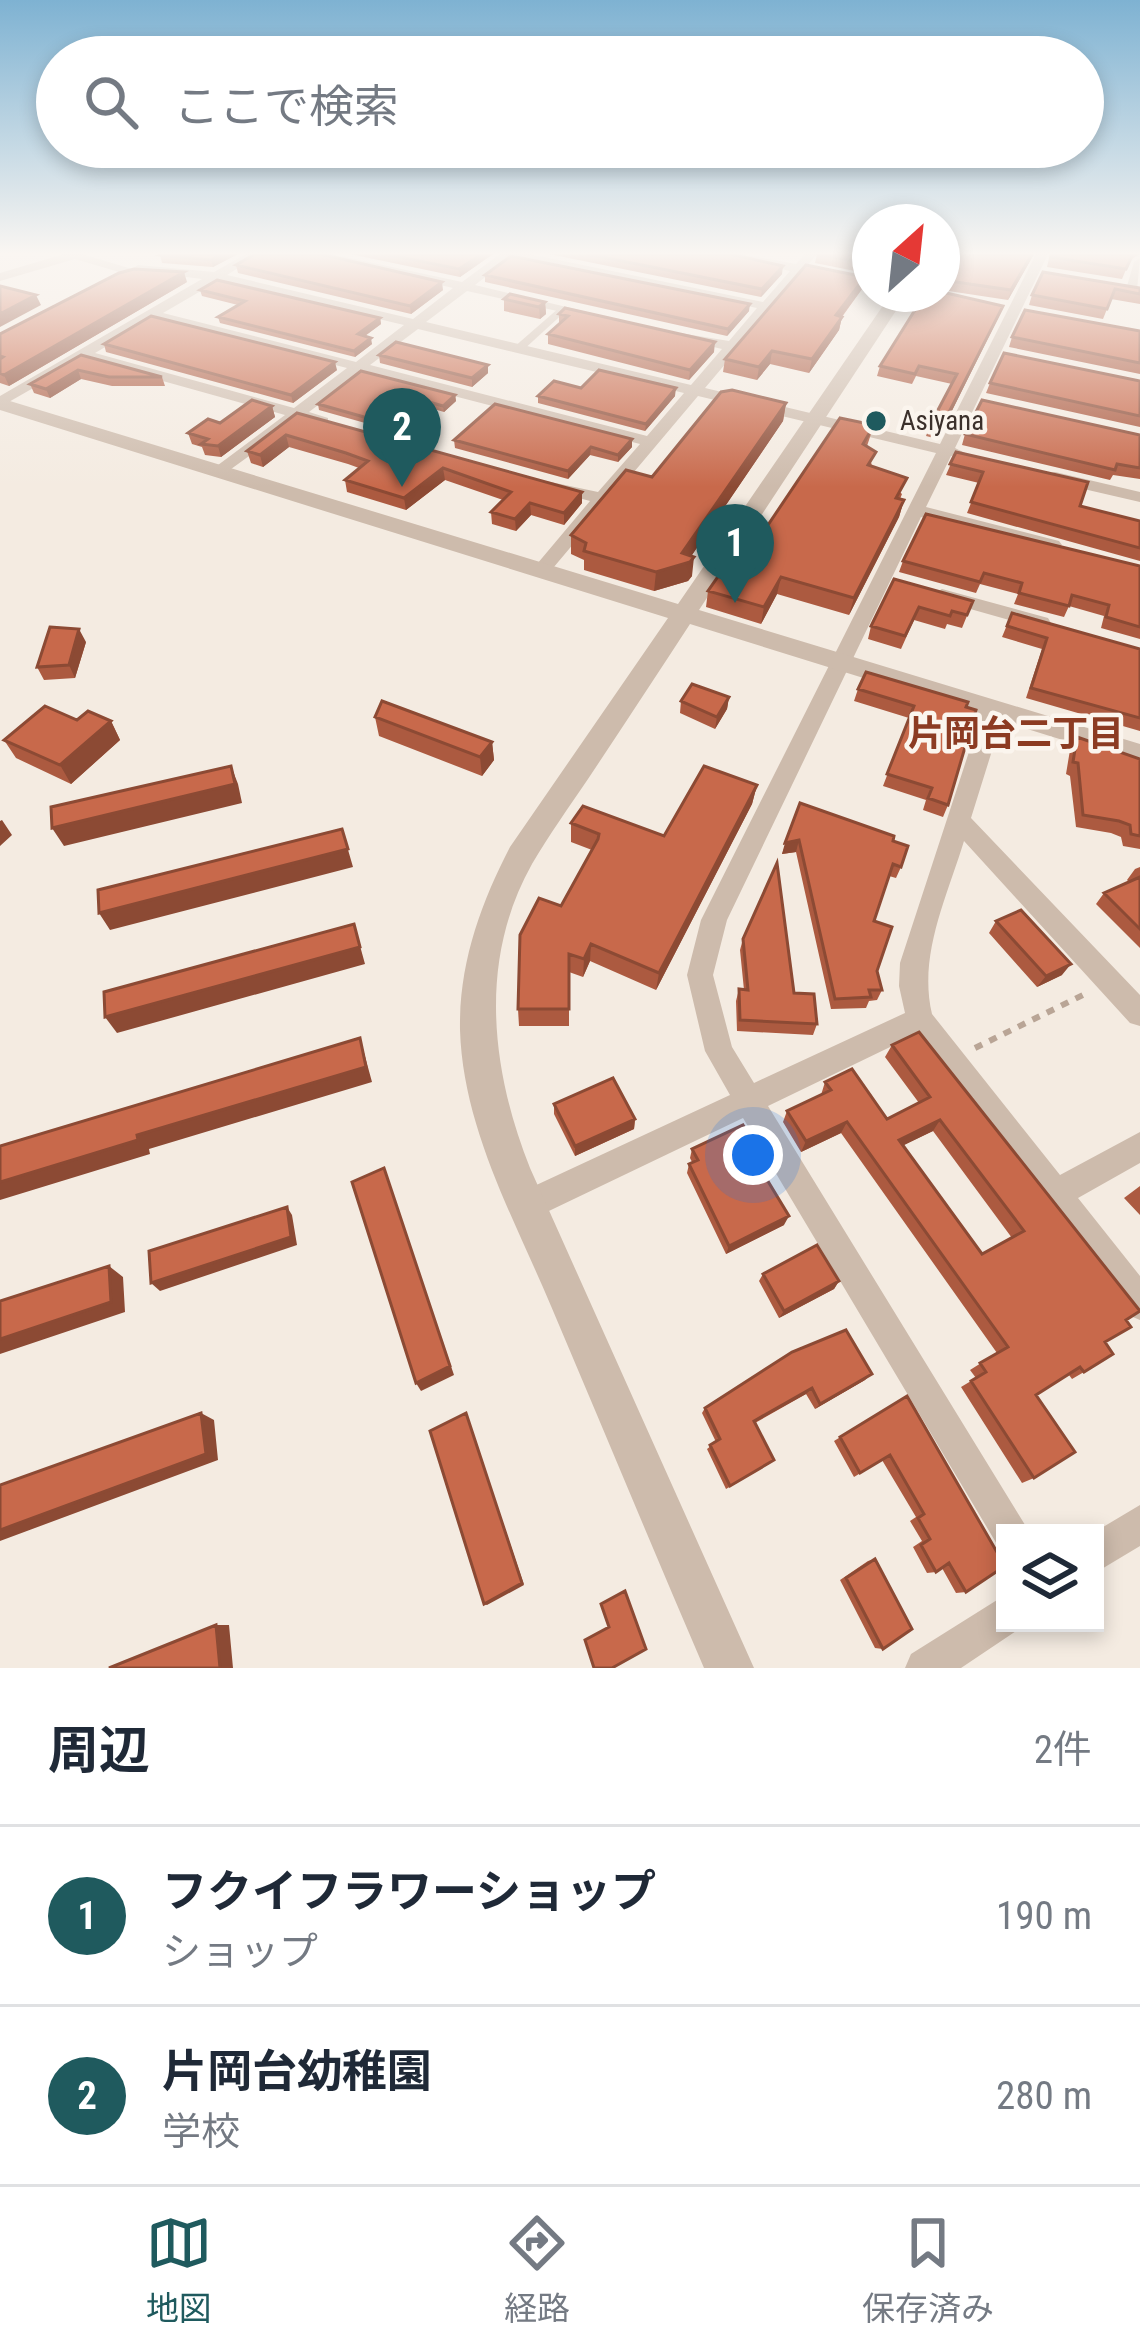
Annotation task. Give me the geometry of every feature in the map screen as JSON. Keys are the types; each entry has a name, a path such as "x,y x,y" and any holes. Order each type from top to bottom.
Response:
{"street":[{"path":"0,403 121,332"},
{"path":"222,332 651,442"},
{"path":"220,472 404,332"},
{"path":"441,332 967,456"},
{"path":"517,350 537,332"},
{"path":"668,332 730,346"},
{"path":"541,570 742,332"},
{"path":"729,1668 528,1205 488,1100 478,1020 484,947 500,898 521,856 873,332"},
{"path":"1003,332 705,944 700,975 719,1051 1006,1524"},
{"path":"993,353 1014,358"},
{"path":"83,354 340,426"},
{"path":"970,399 992,404"},
{"path":"0,403 1140,754"},
{"path":"1032,471 1140,497"},
{"path":"536,481 602,499"},
{"path":"916,510 1073,550"},
{"path":"882,578 905,585"},
{"path":"928,591 1066,630"},
{"path":"994,709 913,963 912,986 920,1019 1140,1303"},
{"path":"958,819 1140,1014"},
{"path":"528,1205 920,1019"},
{"path":"1056,1195 1140,1147"},
{"path":"1104,1548 1140,1523"},
{"path":"925,1668 996,1621"}],"path":[{"path":"952,1060 1110,982"}],"building":[{"path":"79,332 4,375 0,373 0,334"},
{"path":"124,332 214,332 335,362 291,395 104,344"},
{"path":"277,332 361,332 358,334 371,338 354,351"},
{"path":"670,332 715,342 690,370 548,334"},
{"path":"748,332 831,332 812,359 772,351 759,367 725,359"},
{"path":"901,332 990,332 941,428 930,425 957,374 919,366 915,374 880,366"},
{"path":"1014,332 1140,332 1140,363 1012,337"},
{"path":"396,342 488,365 472,378 379,355"},
{"path":"1004,353 1140,381 1140,416 990,383"},
{"path":"81,355 162,377 109,377 78,370 46,389 30,384"},
{"path":"599,370 676,388 646,424 538,396 554,381 581,388"},
{"path":"361,371 455,395 443,406 419,399 389,424 318,404"},
{"path":"732,390 786,403 682,553 694,557 690,562 656,572 584,551 586,543 571,535 626,470 652,477 721,392"},
{"path":"252,400 272,406 218,446 201,444 208,439 188,433 208,419 220,423"},
{"path":"982,400 1140,435 1140,468 1117,464 1115,470 965,434"},
{"path":"495,404 632,439 618,455 591,447 568,471 454,440"},
{"path":"297,413 582,492 564,513 530,503 515,519 491,512 511,492 443,468 404,498 345,480 368,461 286,435 260,455 247,451"},
{"path":"840,418 874,425 863,444 876,452 868,465 907,478 896,498 904,500 854,598 781,577 764,607 708,591 724,568 737,571"},
{"path":"956,452 1088,482 1080,506 1140,521 1140,548 971,502 983,472 950,464"},
{"path":"926,514 1140,566 1140,627 1106,617 1109,605 1072,595 1069,606 1019,593 1022,583 984,573 980,582 903,561"},
{"path":"894,579 973,601 967,615 952,611 950,616 919,607 905,636 871,626"},
{"path":"1012,613 1140,649 1140,718 1031,688 1047,638 1007,626"},
{"path":"50,627 79,629 69,665 37,667"},
{"path":"866,672 968,702 966,707 976,710 948,805 928,798 932,788 887,774 914,706 858,689"},
{"path":"692,684 729,697 717,717 681,701"},
{"path":"382,701 492,742 480,757 375,717"},
{"path":"45,706 77,720 88,711 111,721 60,765 4,740"},
{"path":"1077,737 1140,759 1140,836 1131,834 1130,825 1083,815 1078,763 1073,762"},
{"path":"231,766 235,784 52,828 51,807"},
{"path":"704,766 757,785 659,973 591,944 584,959 569,954 569,1009 518,1009 520,935 539,898 561,906 598,839 599,834 571,823 583,806 664,836"},
{"path":"800,803 894,836 893,841 908,846 901,867 893,864 874,921 892,927 877,971 882,990 869,990 871,997 835,999 799,840 785,843"},
{"path":"342,829 348,849 99,913 98,890"},
{"path":"777,863 794,993 814,994 817,1024 740,1020 739,989 748,990 743,939"},
{"path":"1140,877 1140,929 1104,893"},
{"path":"1021,910 1071,964 1046,976 996,921"},
{"path":"354,924 360,947 105,1017 104,992"},
{"path":"919,1032 1140,1311 1126,1320 1131,1327 1105,1342 1113,1354 1084,1372 1080,1367 1036,1395 1075,1452 1034,1478 971,1381 986,1372 980,1363 1008,1347 847,1122 806,1141 787,1111 831,1090 825,1082 852,1069 887,1119 930,1097 892,1045","holes":["940,1120 1024,1231 982,1254 899,1140"]},
{"path":"360,1038 366,1067 137,1135 138,1140 0,1182 0,1146"},
{"path":"613,1078 635,1119 575,1146 554,1104"},
{"path":"743,1125 768,1164 760,1168 789,1216 729,1246 689,1164 698,1160 692,1149"},
{"path":"384,1168 450,1366 416,1383 352,1182"},
{"path":"287,1207 291,1237 151,1283 149,1251"},
{"path":"817,1245 839,1281 784,1311 763,1274"},
{"path":"109,1266 111,1302 0,1339 0,1301"},
{"path":"846,1330 872,1374 820,1404 812,1388 754,1421 774,1460 730,1486 710,1445 720,1439 705,1408 792,1352"},
{"path":"907,1396 996,1550 996,1572 966,1592 949,1563 936,1572 921,1545 930,1539 918,1518 924,1514 890,1455 860,1473 840,1437"},
{"path":"201,1413 206,1454 0,1530 0,1485"},
{"path":"466,1413 522,1583 484,1604 430,1431"},
{"path":"875,1559 912,1629 883,1649 846,1578"},
{"path":"625,1591 646,1649 612,1668 594,1668 585,1640 609,1627 601,1604"},
{"path":"216,1625 220,1668 109,1668"}],"place":[{"name":"Asiyana","path":"876,421"},
{"name":"片岡台幼稚園","path":"402,487"},
{"name":"フクイフラワーショップ","path":"735,603"}],"district":[{"name":"片岡台二丁目","path":"1016,733"}]}
